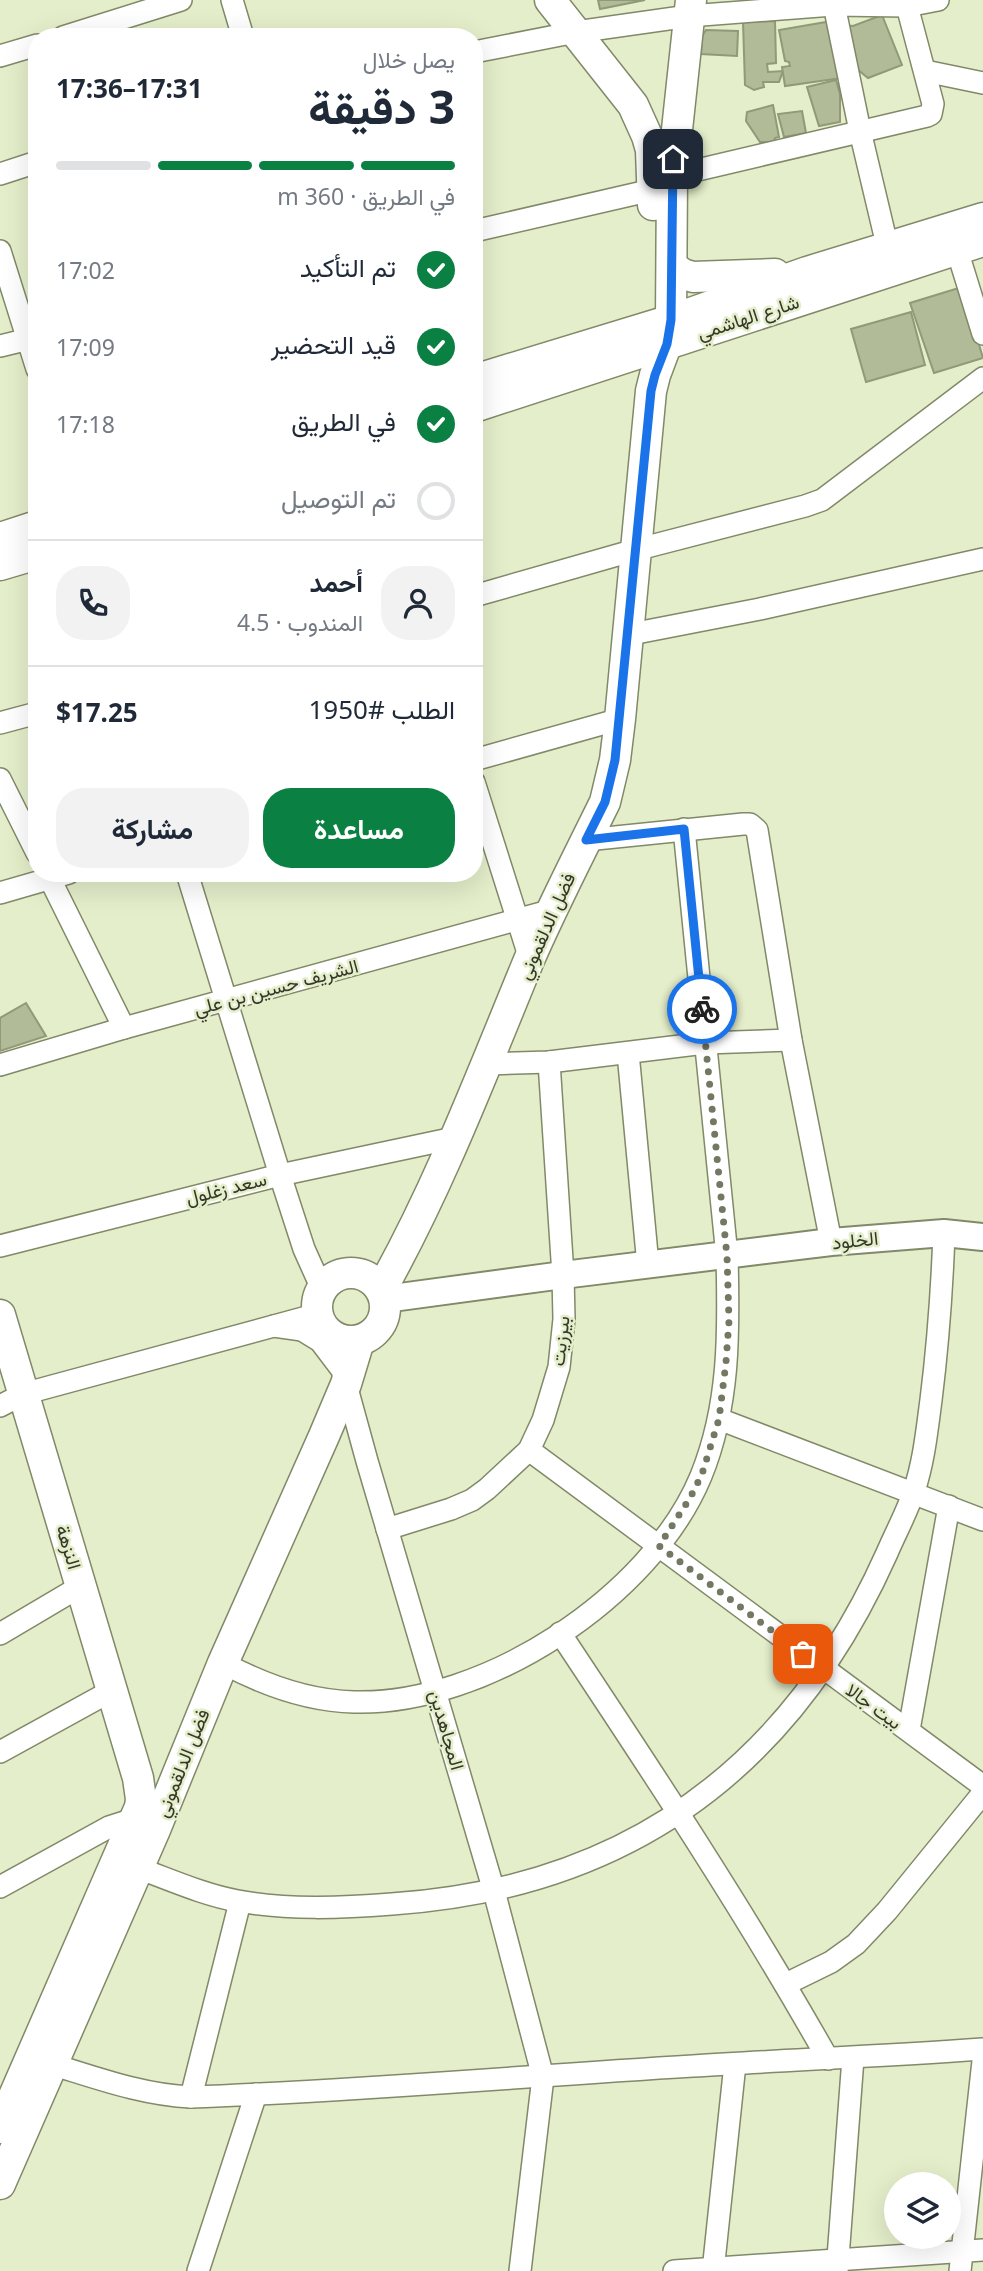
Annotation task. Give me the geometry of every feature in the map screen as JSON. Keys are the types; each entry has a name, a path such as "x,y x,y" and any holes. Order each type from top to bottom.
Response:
{"main road":[{"path":"550,0 633,105 643,125 662,183 663,333"},
{"name":"فضل الدلقموني","path":"383,1295 488,1064 552,910 605,802 611,780 620,719 651,391 663,333 672,267 662,183 690,8"},
{"name":"شارع الهاشمي","path":"483,378 663,333 964,240 983,218"},
{"name":"شارع الهاشمي","path":"483,403 663,333 807,272 888,249 964,240"},
{"path":"672,267 683,274 701,277 807,272"},
{"path":"0,538 28,529"},
{"path":"0,565 28,557"},
{"path":"351,1273 374,1280 383,1295 386,1310 383,1321 377,1330 359,1340 337,1338 321,1324 320,1301 330,1280 340,1275 351,1273"},
{"name":"النزهة","path":"0,1315 12,1400 81,1586 138,1778 141,1803 0,2128"},
{"name":"فضل الدلقموني","path":"0,2184 178,1776 223,1663 324,1436 346,1384 359,1340"},
{"path":"138,1778 146,1787 158,1790 169,1786 178,1776"}],"street":[{"path":"92,28 181,0"},
{"path":"232,0 240,28"},
{"path":"483,50 690,8 833,3 908,6 938,0"},
{"path":"833,3 888,249"},
{"path":"483,229 932,114 933,104 908,6"},
{"path":"0,56 28,48"},
{"path":"925,71 983,83"},
{"path":"0,174 28,165"},
{"path":"964,240 983,334"},
{"path":"0,251 28,327"},
{"path":"0,346 28,339"},
{"path":"483,593 822,500 983,378"},
{"path":"626,635 760,609 983,559"},
{"path":"0,723 28,715"},
{"path":"483,757 620,719"},
{"path":"0,779 28,835"},
{"path":"483,811 530,959"},
{"path":"586,840 743,824 750,824 757,830 790,1040 831,1242"},
{"path":"223,1663 273,1687 299,1695 326,1700 382,1702 436,1692 512,1664 560,1633 613,1593 659,1546 696,1486 719,1419 727,1348 727,1256 684,829"},
{"path":"0,892 32,882"},
{"path":"58,882 124,1028"},
{"path":"12,1400 274,1326 320,1301 190,882"},
{"name":"الشريف حسين بن علي","path":"0,1065 552,910"},
{"path":"488,1064 549,1062 705,1043 790,1040"},
{"path":"628,1053 648,1265"},
{"name":"بيرزيت","path":"387,1529 472,1500 495,1483 529,1450 543,1420 559,1367 564,1319 564,1275 549,1062"},
{"name":"سعد زغلول","path":"0,1246 280,1175 454,1138"},
{"path":"138,1868 240,1902 284,1906 368,1906 431,1902 494,1891 556,1873 608,1853 679,1812 720,1782 761,1744 824,1670 872,1586 914,1492 926,1440 935,1371 941,1312 944,1233"},
{"name":"الخلود","path":"383,1295 831,1242 944,1233 983,1237"},
{"name":"المجاهدين","path":"274,1326 302,1330 320,1340 342,1370 494,1891 543,2077"},
{"path":"719,1419 983,1520"},
{"path":"324,1436 345,1441 367,1461"},
{"name":"بيت جالا","path":"529,1450 983,1786"},
{"path":"908,1730 949,1506"},
{"path":"0,1634 81,1586"},
{"path":"560,1633 679,1812 786,1984 828,2059"},
{"path":"0,1752 111,1691"},
{"path":"786,1984 831,1962 856,1944 980,1806"},
{"path":"0,1887 109,1827 134,1819"},
{"path":"191,2097 240,1902"},
{"path":"51,2064 125,2087 191,2097 983,2049"},
{"path":"837,2265 853,2058"},
{"path":"674,2271 968,2257 983,2062"},
{"path":"713,2270 735,2064"},
{"path":"520,2271 543,2077"},
{"path":"198,2271 256,2094"}],"building":[{"path":"598,0 645,0 600,9"},
{"path":"882,15 902,65 868,78 851,64 843,25 853,26"},
{"path":"775,21 776,63 767,64 768,72 783,71 779,82 763,82 764,87 754,90 745,85 743,22"},
{"path":"832,21 842,78 785,86 782,67 790,66 789,62 785,61 779,30"},
{"path":"706,30 738,31 737,56 701,54 702,36"},
{"path":"836,80 840,94 840,122 819,126 807,87"},
{"path":"773,105 779,137 775,138 774,142 760,142 746,121 747,112"},
{"path":"802,111 806,133 784,137 778,114"},
{"path":"962,287 983,358 934,373 910,303"},
{"path":"911,312 925,365 866,382 851,329"},
{"path":"26,1003 46,1036 0,1051 0,1018"}],"way so far":[{"path":"702,1009 727,1256 729,1321 726,1362 719,1419 702,1474 659,1546 803,1654"}],"route":[{"path":"673,159 671,320 667,344 651,391 615,760 605,802 586,840 684,829 702,1009"}]}
